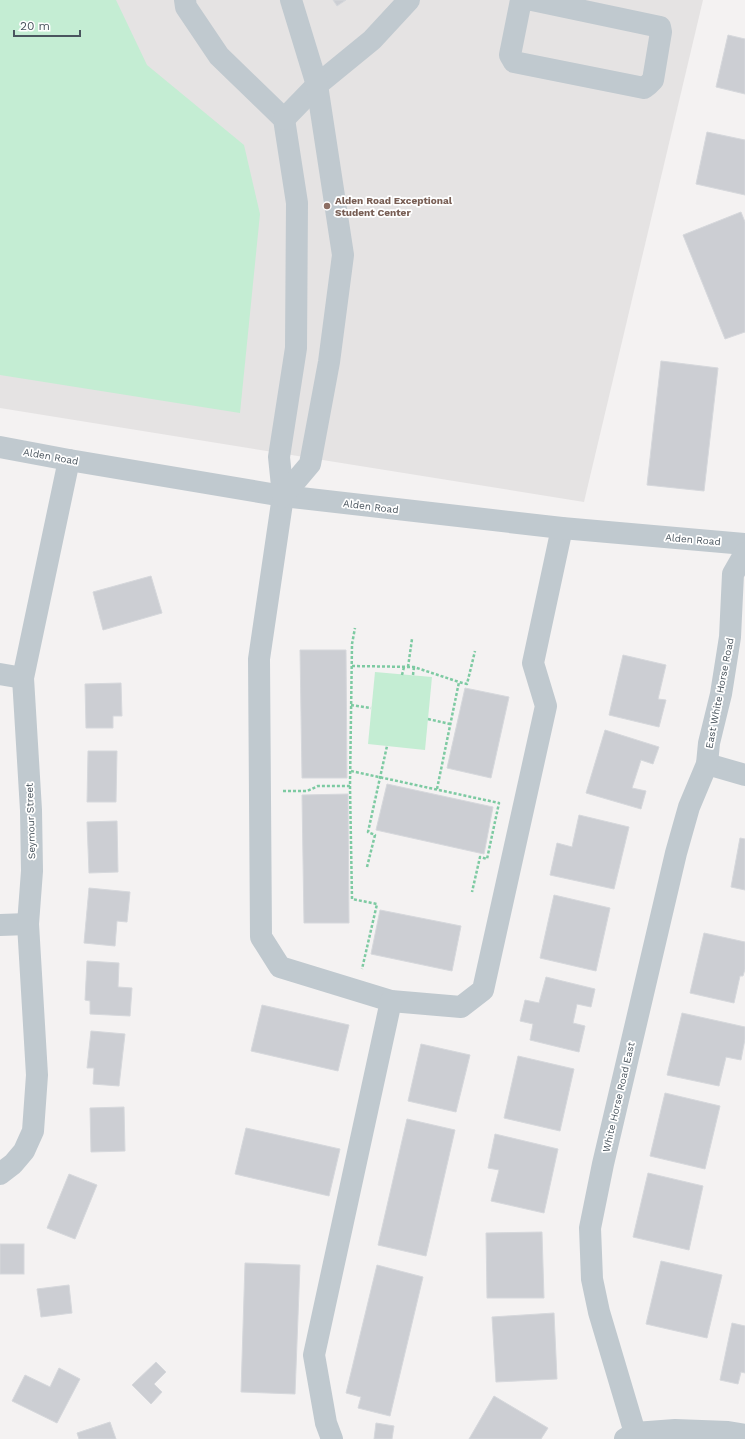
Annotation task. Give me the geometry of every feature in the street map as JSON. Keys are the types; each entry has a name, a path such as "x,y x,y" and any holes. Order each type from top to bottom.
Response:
{"street":[{"path":"185,0 186,7 219,56 284,119 297,203 296,348 279,457 283,496 259,659 261,937 280,967 391,1001 461,1007 483,990 546,706 533,663 562,528"},
{"path":"283,496 310,464 329,362 343,255 317,85 291,0"},
{"path":"284,119 317,85 372,40 410,0"},
{"path":"521,0 510,55 514,62 644,88 653,80 661,32 660,27 532,0"},
{"name":"Alden Road","path":"0,447 283,496 562,528 745,544"},
{"name":"Seymour Street","path":"0,1174 13,1164 24,1151 33,1131 37,1075 28,924 32,871 31,818 23,678 69,460"},
{"name":"East White Horse Road","path":"707,764 709,743 721,694 730,637 733,574 745,553"},
{"path":"0,674 23,678"},
{"path":"707,764 745,775"},
{"name":"White Horse Road East","path":"630,1436 592,1279 590,1228 603,1164 676,853 689,807 707,764"},
{"path":"0,925 28,924"},
{"path":"332,1439 326,1423 314,1355 391,1001"},
{"path":"630,1436 675,1430 745,1434"}],"path":[{"path":"355,628 352,644 350,786 352,899 377,904 357,991"},
{"path":"408,667 412,639"},
{"path":"352,666 414,667 467,684 475,651"},
{"path":"402,675 404,667"},
{"path":"413,676 414,667"},
{"path":"436,789 459,682"},
{"path":"351,705 371,708"},
{"path":"428,719 450,724"},
{"path":"367,867 375,835 368,832 387,746"},
{"path":"351,771 499,803 487,859 480,857 472,892"},
{"path":"260,792 307,791 318,786 350,786"}],"shaded area":[{"name":"Alden Road Exceptional Student Center","path":"0,0 703,0 584,502 0,408"}],"green space":[{"path":"0,0 116,0 147,65 244,145 260,214 240,413 0,375"},
{"path":"375,672 432,677 425,750 368,744"}],"building":[{"path":"333,0 346,0 337,6"},
{"path":"728,35 745,39 745,94 716,87"},
{"path":"707,132 745,140 745,195 696,184"},
{"path":"741,212 745,222 745,332 725,339 683,235"},
{"path":"661,361 718,368 704,491 647,485"},
{"path":"151,576 162,613 103,630 93,592"},
{"path":"300,650 346,650 347,778 302,778"},
{"path":"623,655 666,665 658,699 666,700 659,727 609,715"},
{"path":"121,683 122,716 113,716 113,728 86,728 85,684"},
{"path":"465,688 509,697 491,778 447,768"},
{"path":"605,730 659,747 653,764 641,760 632,788 646,791 641,809 586,793"},
{"path":"88,751 117,751 116,802 87,802"},
{"path":"387,784 493,807 484,854 376,830"},
{"path":"348,794 349,923 304,923 302,795"},
{"path":"579,815 629,827 614,889 550,875 557,843 572,847"},
{"path":"117,821 118,872 89,873 87,822"},
{"path":"740,838 745,839 745,890 731,887"},
{"path":"89,888 130,892 127,922 117,921 115,946 84,943"},
{"path":"554,895 610,908 596,971 540,958"},
{"path":"380,910 461,926 452,971 371,954"},
{"path":"704,933 745,942 745,969 743,976 740,976 734,1003 690,993"},
{"path":"87,961 119,963 118,987 132,988 130,1016 90,1014 90,1001 85,1000"},
{"path":"546,977 595,989 591,1007 577,1004 573,1023 585,1026 579,1052 530,1040 533,1024 520,1021 525,1000 539,1003"},
{"path":"262,1005 349,1025 338,1071 251,1051"},
{"path":"682,1013 745,1027 745,1039 741,1060 726,1057 719,1086 667,1075"},
{"path":"91,1031 125,1034 119,1086 93,1084 94,1068 87,1068"},
{"path":"421,1044 470,1055 456,1112 408,1101"},
{"path":"518,1056 574,1069 560,1131 504,1118"},
{"path":"665,1093 720,1106 705,1169 650,1156"},
{"path":"124,1107 125,1151 91,1152 90,1108"},
{"path":"407,1119 455,1130 426,1256 378,1245"},
{"path":"246,1128 340,1149 329,1196 235,1174"},
{"path":"495,1134 558,1149 544,1213 491,1201 499,1170 488,1168"},
{"path":"648,1173 703,1186 689,1250 633,1237"},
{"path":"69,1174 97,1185 75,1239 47,1228"},
{"path":"542,1232 544,1298 487,1298 486,1233"},
{"path":"0,1244 24,1244 24,1274 0,1274"},
{"path":"661,1261 722,1275 707,1338 646,1324"},
{"path":"245,1263 300,1265 295,1394 241,1392"},
{"path":"377,1265 423,1277 390,1416 358,1408 361,1397 346,1393"},
{"path":"69,1285 72,1313 41,1317 37,1289"},
{"path":"554,1313 557,1379 496,1382 492,1317"},
{"path":"732,1323 745,1326 745,1373 741,1372 738,1384 720,1380"},
{"path":"156,1362 166,1372 154,1384 162,1392 151,1404 132,1385"},
{"path":"59,1368 80,1379 57,1423 12,1401 25,1375 50,1387"},
{"path":"494,1396 548,1428 541,1439 469,1439"},
{"path":"110,1422 116,1439 79,1439 77,1433"},
{"path":"376,1423 394,1426 392,1439 374,1439"}],"place":[{"name":"Alden Road Exceptional Student Center","path":"327,206"}]}
